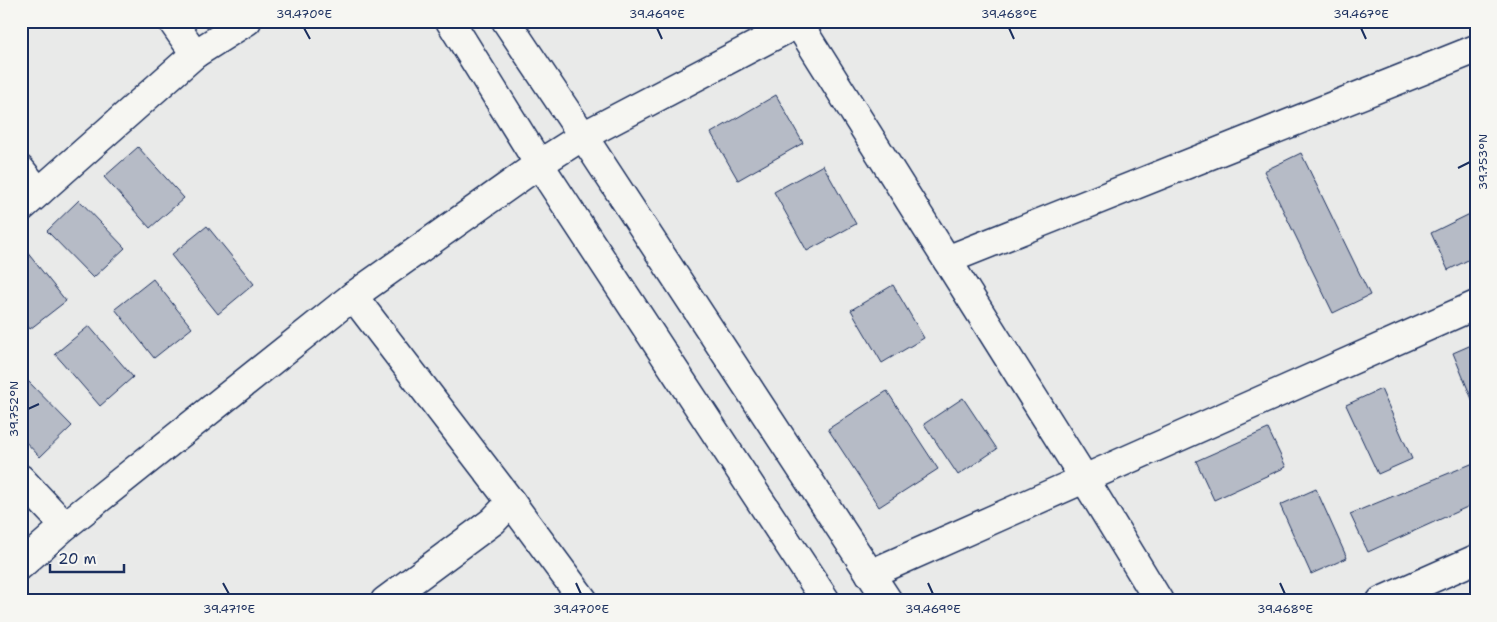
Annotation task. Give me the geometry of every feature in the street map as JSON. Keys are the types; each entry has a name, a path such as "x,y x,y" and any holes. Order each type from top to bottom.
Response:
{"street":[{"path":"172,21 195,54"},
{"path":"21,170 30,200 195,54 247,21"},
{"path":"450,21 539,164 826,601"},
{"path":"506,21 888,601"},
{"path":"21,565 65,526 353,296 539,164 583,136 800,22 1159,601"},
{"path":"946,260 1476,48"},
{"path":"353,296 511,502 584,601"},
{"path":"870,574 1476,305"},
{"path":"21,478 65,526"},
{"path":"385,601 493,521 511,502"},
{"path":"1381,601 1421,593 1476,559"}],"building":[{"path":"776,95 803,143 738,180 711,133"},
{"path":"138,147 184,198 150,228 104,177"},
{"path":"1301,153 1370,295 1333,313 1264,171"},
{"path":"823,165 856,224 807,251 774,192"},
{"path":"79,200 125,248 93,278 47,231"},
{"path":"1476,211 1476,256 1448,270 1431,233"},
{"path":"207,226 254,284 218,314 171,255"},
{"path":"26,251 66,301 30,329 21,318 21,255"},
{"path":"153,279 192,328 154,358 115,309"},
{"path":"893,285 924,338 882,363 851,310"},
{"path":"89,326 133,377 100,406 55,354"},
{"path":"1476,343 1476,409 1453,353"},
{"path":"26,379 72,426 40,457 21,437 21,383"},
{"path":"1381,389 1412,459 1378,474 1346,405"},
{"path":"887,391 938,469 879,507 828,429"},
{"path":"963,398 997,449 958,475 924,424"},
{"path":"1268,429 1286,467 1214,500 1196,461"},
{"path":"1476,462 1476,503 1368,552 1350,514"},
{"path":"1316,489 1347,558 1311,574 1280,505"}]}
